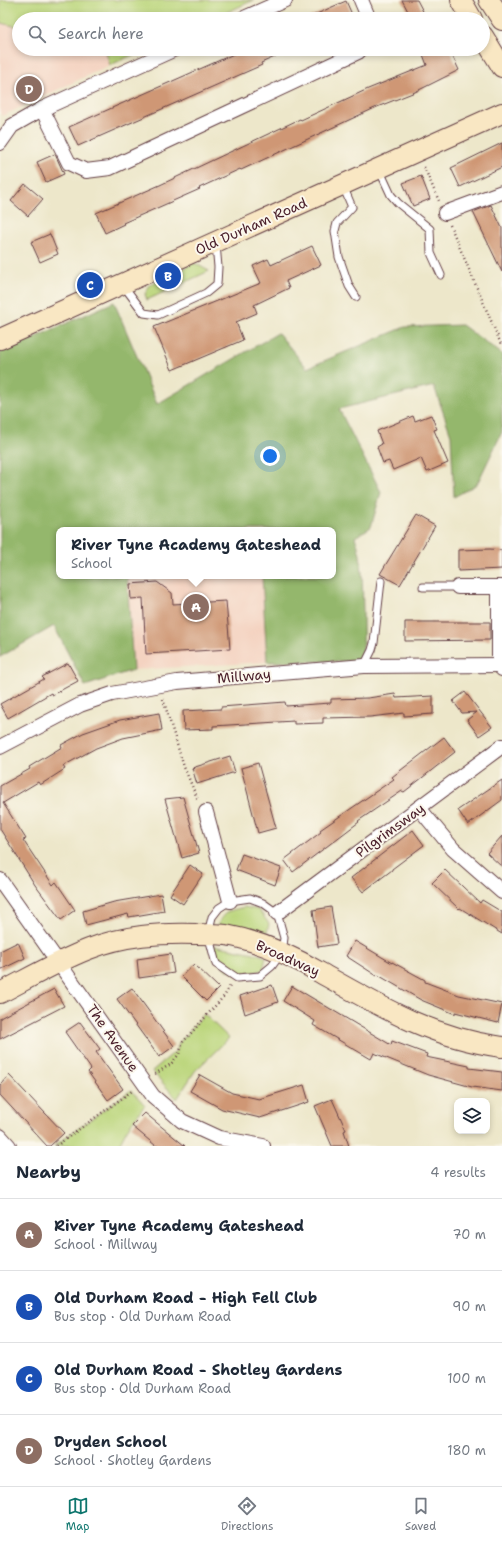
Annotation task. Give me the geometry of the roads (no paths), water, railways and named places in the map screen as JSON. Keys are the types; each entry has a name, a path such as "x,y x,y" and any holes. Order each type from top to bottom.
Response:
{"street":[{"path":"258,12 285,0"},
{"path":"361,0 366,12"},
{"path":"461,0 468,12"},
{"path":"490,0 502,20"},
{"path":"490,47 502,67"},
{"path":"0,143 12,126 42,109 159,56"},
{"path":"42,109 69,163 86,171 110,168 349,56"},
{"name":"Old Durham Road","path":"0,339 502,113"},
{"path":"445,213 502,192"},
{"path":"458,587 500,587 501,666"},
{"name":"Millway","path":"0,747 80,705 112,694 159,685 214,678 364,666 501,666"},
{"name":"Pilgrimsway","path":"277,913 502,746"},
{"path":"420,808 453,849 502,892"},
{"path":"206,812 230,901"},
{"name":"The Avenue","path":"0,880 153,1096 182,1121 219,1138 263,1146"},
{"name":"Broadway","path":"0,993 59,962 91,948 141,935 164,933 225,935 246,940 282,952 384,1009 416,1024 447,1035 502,1047"},
{"path":"0,1136 9,1146"}],"lane":[{"path":"379,169 391,195 398,203 430,229 431,253 441,275"},
{"path":"343,185 352,207 337,223 335,231 341,264 348,286 356,297"},
{"path":"122,284 144,313 158,315 206,293 216,284 218,267 216,242"},
{"path":"364,666 374,643 381,581"},
{"path":"423,587 458,587"},
{"path":"250,898 263,903 277,913 284,938 282,952 272,966 260,976 236,981 216,964 208,934 212,917 219,908 230,901 250,898"}],"place":[{"name":"Dryden School","path":"29,89"},
{"name":"Old Durham Road - High Fell Club","path":"168,276"},
{"name":"Old Durham Road - Shotley Gardens","path":"90,285"},
{"name":"River Tyne Academy Gateshead","path":"196,607"}]}
